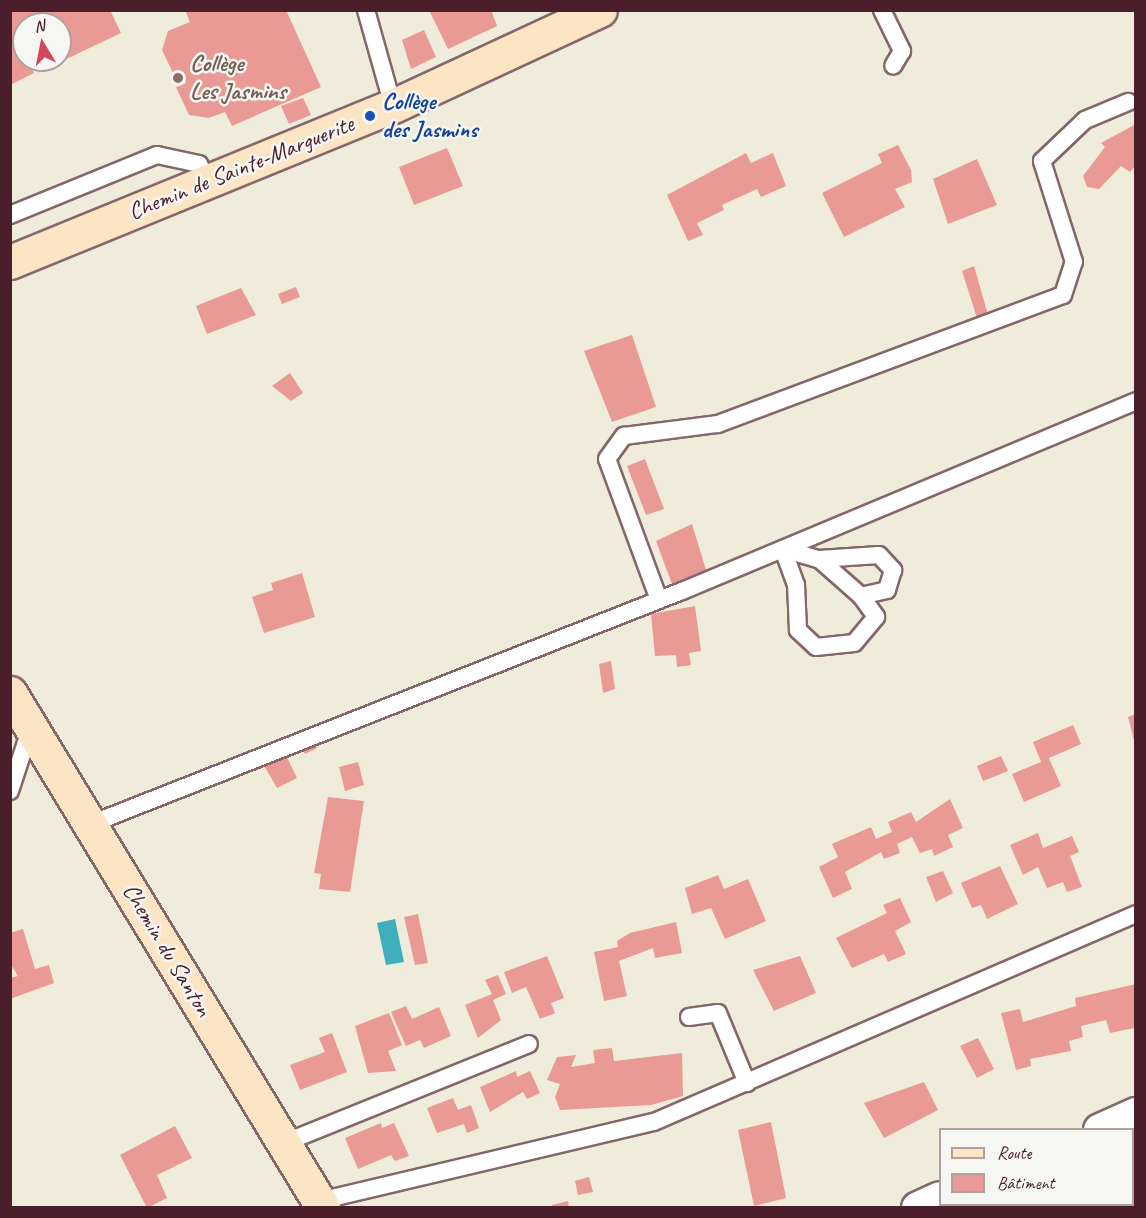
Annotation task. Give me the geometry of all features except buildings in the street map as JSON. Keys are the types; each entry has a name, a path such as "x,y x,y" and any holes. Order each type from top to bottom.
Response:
{"street":[{"name":"Chemin de Sainte-Marguerite","path":"10,262 393,106 600,10"},
{"name":"Chemin du Santon","path":"10,693 30,730 91,824 321,1204"},
{"path":"1104,1128 1136,1114"},
{"path":"918,1208 939,1198"}],"lane":[{"path":"366,10 393,106"},
{"path":"882,10 902,51 893,66"},
{"path":"659,600 607,459 624,436 718,424 1063,295 1074,262 1042,161 1085,120 1128,102"},
{"path":"10,215 157,154 199,164 208,182"},
{"path":"91,824 659,600 1136,401"},
{"path":"783,549 819,560 879,555 893,570 887,590 861,596"},
{"path":"783,549 796,585 798,630 816,647 854,644 876,617 861,596 819,560"},
{"path":"10,791 30,730"},
{"path":"321,1204 654,1122 1136,914"},
{"path":"689,1017 718,1013 747,1083"},
{"path":"284,1143 530,1044"}],"water":[{"path":"395,919 404,962 386,965 377,923"}],"place":[{"name":"Collège Les Jasmins","path":"178,78"},
{"name":"Collège des Jasmins","path":"370,116"}]}
